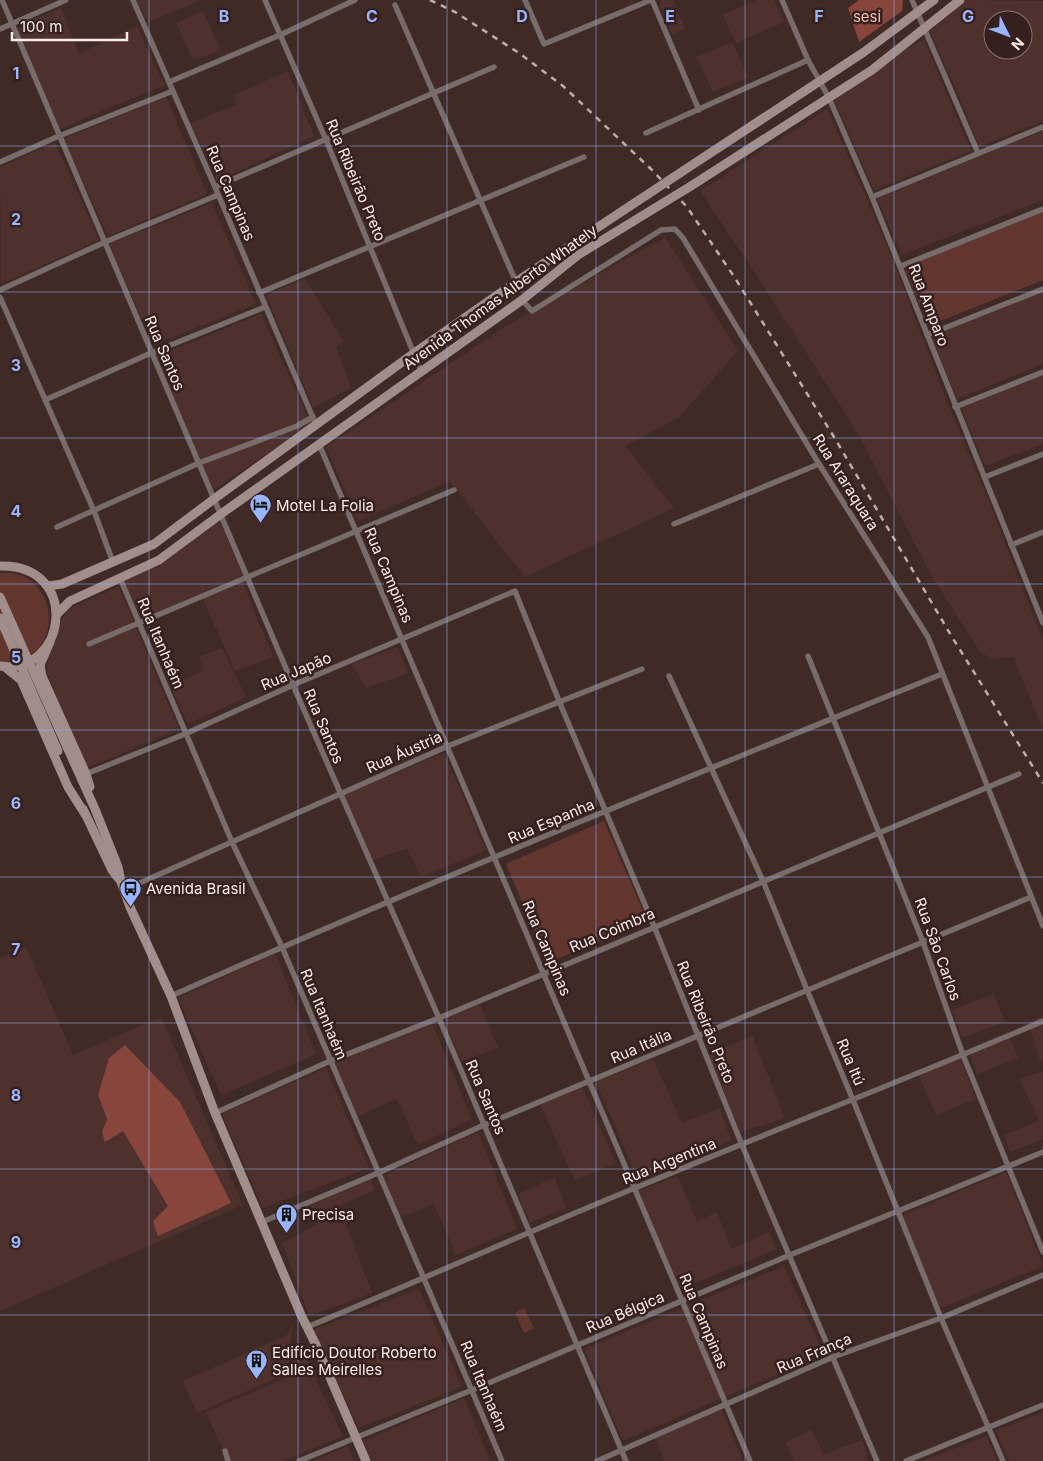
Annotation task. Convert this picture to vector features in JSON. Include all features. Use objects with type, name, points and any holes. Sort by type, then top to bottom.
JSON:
[{"type":"main road","name":"Avenida Thomas Alberto Whately","points":[[48,586],[62,584],[154,544],[314,421],[571,245],[820,82],[934,0]]},
{"type":"main road","name":"Avenida Thomas Alberto Whately","points":[[57,614],[70,601],[159,560],[522,300],[578,255],[691,186],[872,70],[960,0]]},
{"type":"main road","points":[[0,566],[13,565],[26,569],[38,576],[48,586],[54,600],[57,614],[56,628],[40,665],[42,676],[86,774],[95,809]]},
{"type":"main road","points":[[0,597],[62,749],[85,814],[112,870],[122,886]]},
{"type":"main road","points":[[0,618],[62,749],[95,809],[142,936],[171,996],[216,1113],[366,1461]]},
{"type":"main road","points":[[2,667],[18,666],[30,661],[41,653],[50,642]]},
{"type":"main road","points":[[2,667],[21,680],[68,787],[85,814]]},
{"type":"street","name":"Rua Santos","points":[[2,0],[293,685],[439,1018],[626,1461]]},
{"type":"street","points":[[0,29],[66,0]]},
{"type":"street","name":"Rua Campinas","points":[[133,0],[314,421]]},
{"type":"street","name":"Rua Ribeirão Preto","points":[[265,0],[371,247],[421,371]]},
{"type":"street","points":[[169,82],[280,35],[355,0]]},
{"type":"street","points":[[525,0],[544,44],[652,0],[699,110]]},
{"type":"street","name":"Rua Amparo","points":[[782,0],[808,60],[829,98],[872,197],[1011,545],[1041,612],[1043,623]]},
{"type":"street","points":[[912,0],[978,154]]},
{"type":"street","points":[[395,5],[516,282]]},
{"type":"street","points":[[646,133],[808,60]]},
{"type":"street","points":[[215,188],[494,67]]},
{"type":"street","points":[[0,162],[59,136],[173,91]]},
{"type":"street","points":[[872,197],[1043,127]]},
{"type":"street","points":[[260,293],[584,157]]},
{"type":"street","points":[[0,290],[105,242],[218,195]]},
{"type":"street","points":[[900,266],[1043,209]]},
{"type":"street","name":"Rua Araraquara","points":[[522,300],[532,311],[661,230],[675,229],[683,238],[819,464],[928,637],[1043,926]]},
{"type":"street","points":[[927,335],[1043,289]]},
{"type":"street","points":[[0,297],[94,511],[113,562]]},
{"type":"street","points":[[45,400],[151,353],[265,307]]},
{"type":"street","points":[[955,407],[1043,372]]},
{"type":"street","points":[[57,527],[199,463],[314,421]]},
{"type":"street","name":"Rua Campinas","points":[[319,444],[750,1461]]},
{"type":"street","points":[[984,477],[1043,454]]},
{"type":"street","points":[[674,524],[819,464]]},
{"type":"street","points":[[89,644],[454,490]]},
{"type":"street","points":[[1011,545],[1043,532]]},
{"type":"street","name":"Rua Itanhaém","points":[[120,578],[232,842],[282,946],[502,1461]]},
{"type":"street","name":"Rua Ribeirão Preto","points":[[515,590],[559,701],[699,1035],[742,1145],[877,1461]]},
{"type":"street","name":"Rua Japão","points":[[86,774],[186,734],[293,685],[515,590]]},
{"type":"street","name":"Rua São Carlos","points":[[808,656],[923,942],[963,1055],[1043,1252]]},
{"type":"street","name":"Rua Áustria","points":[[122,886],[232,842],[448,746],[642,668]]},
{"type":"street","name":"Rua Espanha","points":[[171,996],[282,946],[942,674]]},
{"type":"street","name":"Rua Itú","points":[[669,676],[764,881],[941,1318],[1003,1461]]},
{"type":"street","name":"Rua Coimbra","points":[[216,1113],[330,1061],[439,1018],[1019,774]]},
{"type":"street","name":"Rua Itália","points":[[262,1222],[378,1173],[484,1125],[1031,897]]},
{"type":"street","name":"Rua Argentina","points":[[307,1327],[635,1188],[1043,1021]]},
{"type":"street","name":"Rua Bélgica","points":[[299,1461],[682,1302],[790,1255],[1043,1152]]},
{"type":"street","name":"Rua França","points":[[597,1461],[833,1357],[941,1318],[1043,1275]]},
{"type":"street","points":[[906,1461],[1043,1406]]},
{"type":"street","points":[[224,1451],[228,1461]]},
{"type":"shaded area","points":[[137,0],[198,0],[199,1],[148,22]]},
{"type":"shaded area","points":[[661,0],[673,0],[685,29],[672,35],[660,6]]},
{"type":"shaded area","points":[[756,0],[774,0],[784,22],[736,43],[723,15]]},
{"type":"shaded area","points":[[967,0],[1043,1],[1043,121],[979,147],[965,110],[930,31]]},
{"type":"shaded area","points":[[61,8],[79,54],[137,26],[164,85],[60,129],[17,27]]},
{"type":"shaded area","points":[[203,11],[220,50],[198,59],[193,59],[176,23]]},
{"type":"shaded area","points":[[924,40],[971,151],[874,190],[834,100],[902,51]]},
{"type":"shaded area","points":[[732,42],[748,77],[713,92],[697,57]]},
{"type":"shaded area","points":[[288,71],[314,136],[217,181],[191,123],[236,105],[234,95]]},
{"type":"shaded area","points":[[166,97],[207,194],[108,236],[63,139]]},
{"type":"shaded area","points":[[827,109],[889,250],[945,397],[991,507],[1043,641],[1043,729],[1013,657],[994,659],[981,653],[931,575],[858,433],[700,191]]},
{"type":"shaded area","points":[[1043,131],[1043,200],[902,255],[877,198]]},
{"type":"shaded area","points":[[55,143],[99,240],[1,284],[0,167]]},
{"type":"shaded area","points":[[212,203],[256,304],[153,345],[109,244]]},
{"type":"shaded area","points":[[1043,212],[1043,280],[928,326],[905,267]]},
{"type":"shaded area","points":[[665,237],[738,351],[678,418],[625,446],[674,508],[525,577],[450,481],[358,521],[326,447],[508,325]]},
{"type":"shaded area","points":[[305,279],[344,342],[336,346],[351,388],[313,407],[266,295]]},
{"type":"shaded area","points":[[1043,292],[1043,364],[957,399],[931,336]]},
{"type":"shaded area","points":[[261,314],[311,425],[213,490],[157,356]]},
{"type":"shaded area","points":[[1043,375],[1043,444],[985,466],[961,408]]},
{"type":"shaded area","points":[[219,520],[243,575],[141,619],[124,580],[165,561]]},
{"type":"shaded area","points":[[0,573],[19,575],[33,583],[43,596],[48,611],[48,627],[43,642],[32,654],[12,662],[0,662]]},
{"type":"shaded area","points":[[243,583],[273,657],[235,671],[203,599]]},
{"type":"shaded area","points":[[119,587],[179,729],[87,768],[47,673],[48,655],[66,610]]},
{"type":"shaded area","points":[[397,647],[409,673],[366,688],[352,664]]},
{"type":"shaded area","points":[[222,648],[246,697],[188,724],[170,686],[204,671],[199,657]]},
{"type":"shaded area","points":[[444,753],[486,850],[421,877],[407,848],[373,860],[344,795]]},
{"type":"shaded area","points":[[604,821],[647,920],[548,963],[506,864]]},
{"type":"shaded area","points":[[26,947],[73,1055],[161,1017],[243,1205],[0,1311],[0,958]]},
{"type":"shaded area","points":[[275,954],[316,1054],[221,1095],[178,998]]},
{"type":"shaded area","points":[[994,994],[1005,1022],[962,1038],[952,1010]]},
{"type":"shaded area","points":[[480,1004],[498,1048],[462,1061],[443,1020]]},
{"type":"shaded area","points":[[1043,1016],[1043,1060],[1040,1061],[1028,1022]]},
{"type":"shaded area","points":[[432,1023],[472,1119],[418,1145],[397,1099],[358,1116],[334,1063]]},
{"type":"shaded area","points":[[1008,1032],[1018,1058],[977,1074],[968,1049]]},
{"type":"shaded area","points":[[752,1035],[785,1118],[741,1132],[709,1055]]},
{"type":"shaded area","points":[[958,1053],[976,1099],[936,1115],[917,1071]]},
{"type":"shaded area","points":[[653,1059],[682,1123],[720,1108],[731,1141],[637,1178],[596,1082]]},
{"type":"shaded area","points":[[326,1068],[369,1168],[263,1208],[222,1114]]},
{"type":"shaded area","points":[[1043,1071],[1043,1139],[1010,1152],[1004,1135],[1039,1121],[1020,1079]]},
{"type":"shaded area","points":[[582,1087],[616,1163],[575,1180],[540,1105]]},
{"type":"shaded area","points":[[478,1132],[517,1229],[456,1255],[434,1204],[401,1217],[383,1176]]},
{"type":"shaded area","points":[[1006,1172],[1043,1266],[941,1308],[900,1216]]},
{"type":"shaded area","points":[[370,1176],[375,1190],[339,1206],[372,1293],[309,1316],[282,1243],[316,1225],[311,1206]]},
{"type":"shaded area","points":[[677,1176],[697,1221],[717,1212],[731,1249],[769,1232],[777,1249],[681,1289],[638,1191]]},
{"type":"shaded area","points":[[555,1177],[566,1208],[530,1223],[518,1194]]},
{"type":"shaded area","points":[[784,1266],[824,1354],[623,1441],[584,1349]]},
{"type":"shaded area","points":[[419,1289],[462,1387],[359,1428],[313,1330]]},
{"type":"shaded area","points":[[524,1308],[534,1328],[524,1333],[515,1313]]},
{"type":"shaded area","points":[[293,1323],[290,1343],[295,1350],[305,1351],[310,1363],[197,1413],[183,1381],[287,1335]]},
{"type":"shaded area","points":[[310,1368],[343,1436],[283,1461],[228,1461],[206,1412]]},
{"type":"shaded area","points":[[464,1398],[490,1461],[372,1461],[363,1441]]},
{"type":"shaded area","points":[[721,1407],[743,1461],[664,1461],[654,1436]]},
{"type":"shaded area","points":[[1043,1412],[1043,1461],[1009,1461],[996,1431]]},
{"type":"shaded area","points":[[811,1430],[824,1454],[862,1440],[868,1461],[794,1461],[786,1442]]},
{"type":"shaded area","points":[[987,1436],[997,1461],[922,1461]]},
{"type":"shaded area","points":[[348,1446],[354,1461],[313,1461]]},
{"type":"green space","name":"sesi","points":[[859,0],[903,0],[902,11],[859,42],[848,8]]},
{"type":"green space","points":[[125,1045],[180,1102],[231,1203],[158,1236],[153,1221],[168,1206],[123,1131],[105,1142],[102,1132],[107,1119],[98,1095],[109,1058]]},
{"type":"railway","points":[[430,0],[455,12],[519,53],[563,86],[652,170],[687,207],[735,278],[834,437],[952,637],[1043,783]]},
{"type":"place","name":"Motel La Folia","points":[[260,524]]},
{"type":"place","name":"Avenida Brasil","points":[[130,907]]},
{"type":"place","name":"Precisa","points":[[286,1233]]},
{"type":"place","name":"Edifício Doutor Roberto Salles Meirelles","points":[[256,1380]]}]
